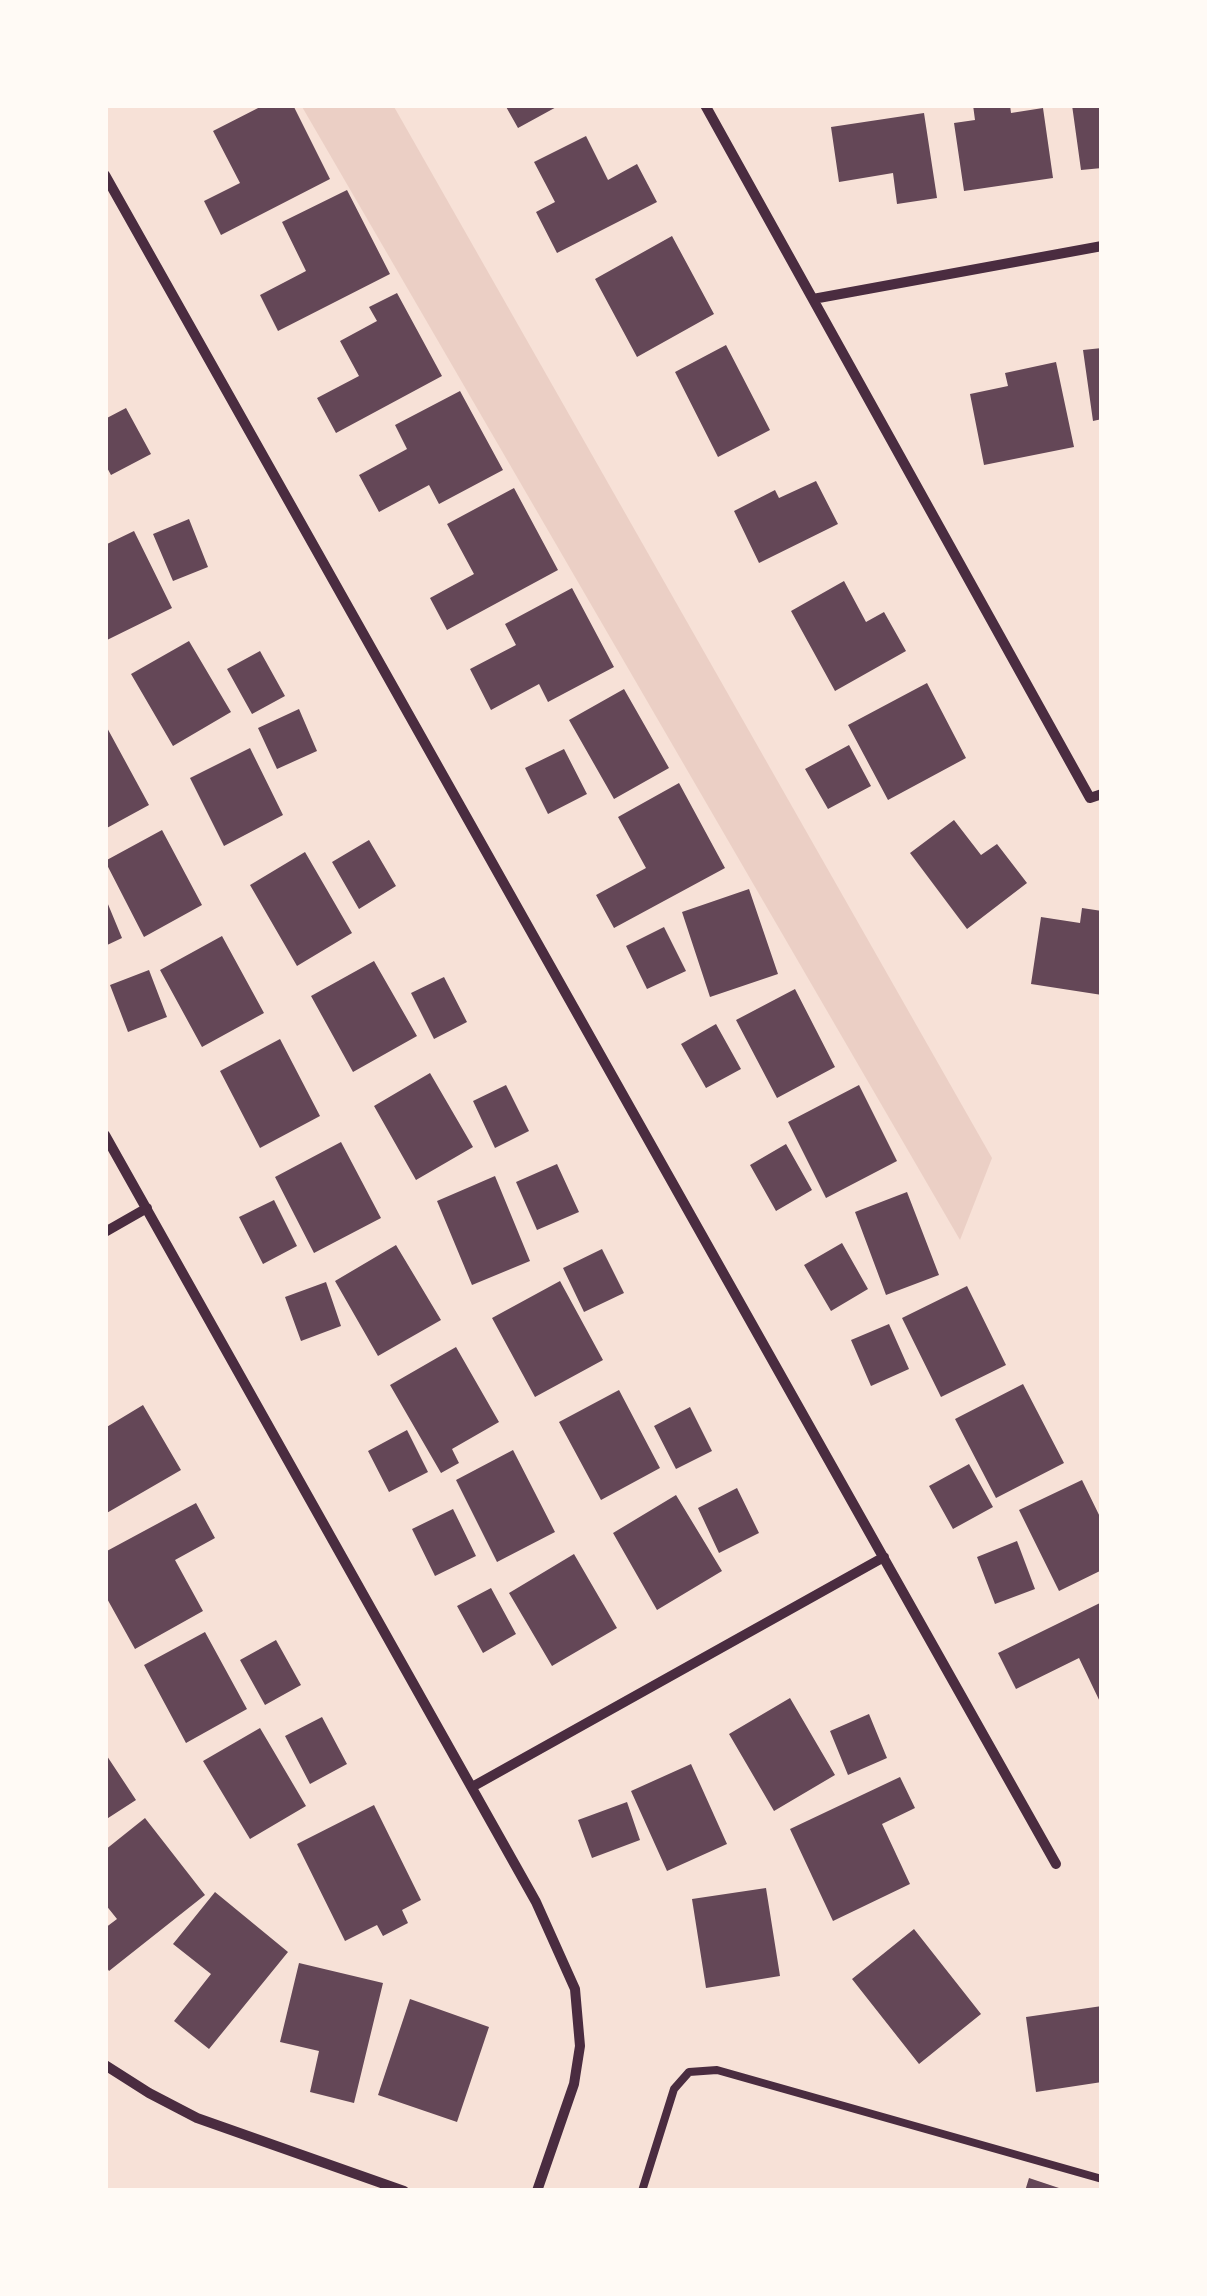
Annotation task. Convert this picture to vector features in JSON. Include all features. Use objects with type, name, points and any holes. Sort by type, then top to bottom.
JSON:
[{"type":"street","points":[[705,105],[1090,798],[1102,794]]},
{"type":"street","points":[[105,175],[1056,1864]]},
{"type":"street","points":[[813,299],[1102,246]]},
{"type":"street","points":[[105,1135],[536,1902],[575,1988],[580,2046],[574,2084],[537,2191]]},
{"type":"street","points":[[105,1232],[147,1208]]},
{"type":"street","points":[[472,1787],[884,1557]]},
{"type":"street","points":[[105,2065],[197,2118],[404,2191]]},
{"type":"lane","points":[[642,2191],[674,2089],[689,2072],[717,2070],[1102,2179]]},
{"type":"shaded area","points":[[301,105],[393,105],[992,1158],[960,1240]]},
{"type":"building","points":[[264,105],[293,105],[330,179],[221,235],[204,201],[240,183],[213,131]]},
{"type":"building","points":[[505,105],[560,105],[518,128]]},
{"type":"building","points":[[973,105],[1010,105],[1011,113],[1043,108],[1053,178],[964,191],[954,123],[975,120]]},
{"type":"building","points":[[1072,105],[1102,105],[1102,168],[1081,170]]},
{"type":"building","points":[[924,113],[937,198],[897,204],[893,173],[839,182],[831,127]]},
{"type":"building","points":[[586,136],[608,180],[637,164],[657,202],[557,253],[536,212],[555,202],[534,162]]},
{"type":"building","points":[[347,190],[390,274],[278,331],[260,295],[306,271],[282,222]]},
{"type":"building","points":[[672,236],[714,314],[637,357],[595,279]]},
{"type":"building","points":[[397,293],[442,376],[336,433],[317,398],[359,376],[340,341],[377,321],[369,307]]},
{"type":"building","points":[[726,345],[770,430],[718,457],[675,372]]},
{"type":"building","points":[[1102,348],[1102,419],[1093,421],[1083,350]]},
{"type":"building","points":[[1056,362],[1074,447],[984,465],[970,394],[1008,386],[1005,373]]},
{"type":"building","points":[[460,391],[503,470],[439,504],[429,485],[379,512],[359,475],[407,449],[395,425]]},
{"type":"building","points":[[126,408],[151,454],[111,475],[105,464],[105,419]]},
{"type":"building","points":[[816,481],[838,524],[759,563],[734,511],[775,490],[779,498]]},
{"type":"building","points":[[514,488],[558,570],[447,630],[430,598],[474,574],[447,524]]},
{"type":"building","points":[[189,519],[208,567],[173,581],[153,534]]},
{"type":"building","points":[[134,531],[172,608],[105,641],[105,545]]},
{"type":"building","points":[[844,581],[866,622],[884,612],[906,651],[835,691],[791,611]]},
{"type":"building","points":[[572,588],[614,667],[548,702],[539,684],[491,710],[470,669],[516,645],[505,624]]},
{"type":"building","points":[[189,641],[231,712],[173,746],[131,674]]},
{"type":"building","points":[[260,651],[285,696],[252,714],[227,669]]},
{"type":"building","points":[[927,683],[966,758],[888,800],[848,725]]},
{"type":"building","points":[[624,689],[669,768],[614,799],[569,720]]},
{"type":"building","points":[[299,709],[317,751],[277,769],[258,728]]},
{"type":"building","points":[[105,724],[149,805],[105,829]]},
{"type":"building","points":[[849,745],[871,786],[828,809],[805,769]]},
{"type":"building","points":[[250,748],[283,815],[224,846],[190,778]]},
{"type":"building","points":[[564,749],[587,794],[548,814],[525,768]]},
{"type":"building","points":[[679,783],[725,868],[614,928],[596,895],[646,868],[618,817]]},
{"type":"building","points":[[954,820],[981,855],[997,844],[1027,883],[967,929],[910,853]]},
{"type":"building","points":[[162,830],[202,905],[144,937],[105,861]]},
{"type":"building","points":[[369,840],[396,886],[359,909],[332,862]]},
{"type":"building","points":[[305,852],[352,933],[297,966],[250,885]]},
{"type":"building","points":[[749,889],[778,974],[710,997],[682,912]]},
{"type":"building","points":[[105,897],[122,938],[105,946]]},
{"type":"building","points":[[1082,908],[1102,911],[1102,995],[1031,984],[1041,917],[1080,923]]},
{"type":"building","points":[[664,927],[686,971],[647,989],[626,946]]},
{"type":"building","points":[[222,936],[264,1013],[202,1047],[160,970]]},
{"type":"building","points":[[374,961],[417,1036],[353,1072],[311,996]]},
{"type":"building","points":[[149,970],[167,1017],[128,1032],[110,985]]},
{"type":"building","points":[[444,977],[467,1022],[434,1039],[411,993]]},
{"type":"building","points":[[795,989],[835,1067],[777,1098],[736,1020]]},
{"type":"building","points":[[716,1024],[741,1069],[706,1088],[681,1044]]},
{"type":"building","points":[[280,1039],[320,1116],[260,1148],[220,1071]]},
{"type":"building","points":[[430,1073],[473,1147],[416,1180],[374,1106]]},
{"type":"building","points":[[506,1085],[529,1131],[495,1148],[473,1101]]},
{"type":"building","points":[[859,1085],[897,1161],[826,1198],[788,1122]]},
{"type":"building","points":[[341,1142],[381,1218],[314,1253],[275,1177]]},
{"type":"building","points":[[786,1144],[812,1190],[776,1211],[750,1165]]},
{"type":"building","points":[[557,1164],[579,1212],[537,1230],[516,1182]]},
{"type":"building","points":[[495,1176],[530,1261],[472,1285],[437,1201]]},
{"type":"building","points":[[907,1192],[939,1275],[886,1295],[855,1212]]},
{"type":"building","points":[[274,1200],[297,1246],[263,1264],[239,1217]]},
{"type":"building","points":[[842,1243],[868,1289],[831,1311],[804,1265]]},
{"type":"building","points":[[396,1245],[441,1320],[378,1356],[335,1281]]},
{"type":"building","points":[[602,1249],[624,1293],[584,1312],[563,1268]]},
{"type":"building","points":[[560,1281],[603,1360],[535,1397],[492,1318]]},
{"type":"building","points":[[326,1282],[341,1326],[301,1341],[285,1297]]},
{"type":"building","points":[[967,1286],[1006,1365],[941,1397],[902,1318]]},
{"type":"building","points":[[889,1324],[909,1369],[871,1386],[851,1340]]},
{"type":"building","points":[[456,1347],[499,1422],[452,1449],[459,1463],[441,1473],[390,1385]]},
{"type":"building","points":[[1023,1384],[1064,1463],[996,1498],[955,1419]]},
{"type":"building","points":[[619,1390],[660,1468],[601,1500],[559,1422]]},
{"type":"building","points":[[143,1405],[181,1470],[105,1514],[105,1428]]},
{"type":"building","points":[[690,1407],[712,1451],[676,1469],[654,1426]]},
{"type":"building","points":[[407,1430],[428,1472],[389,1492],[368,1451]]},
{"type":"building","points":[[513,1450],[555,1532],[497,1562],[456,1480]]},
{"type":"building","points":[[969,1464],[993,1507],[953,1529],[929,1486]]},
{"type":"building","points":[[1082,1480],[1102,1521],[1102,1570],[1059,1591],[1019,1510]]},
{"type":"building","points":[[737,1488],[759,1533],[719,1553],[698,1508]]},
{"type":"building","points":[[676,1495],[722,1571],[657,1610],[613,1533]]},
{"type":"building","points":[[196,1503],[215,1538],[175,1560],[203,1611],[135,1649],[105,1595],[105,1552]]},
{"type":"building","points":[[453,1509],[476,1556],[435,1576],[412,1529]]},
{"type":"building","points":[[1017,1541],[1035,1589],[995,1604],[977,1557]]},
{"type":"building","points":[[574,1554],[617,1628],[552,1666],[509,1593]]},
{"type":"building","points":[[491,1588],[516,1634],[483,1653],[457,1606]]},
{"type":"building","points":[[1102,1602],[1102,1706],[1079,1658],[1016,1689],[998,1653]]},
{"type":"building","points":[[205,1632],[247,1709],[186,1743],[144,1665]]},
{"type":"building","points":[[276,1640],[301,1685],[265,1705],[240,1660]]},
{"type":"building","points":[[790,1698],[835,1775],[774,1811],[729,1734]]},
{"type":"building","points":[[869,1714],[887,1758],[848,1775],[830,1731]]},
{"type":"building","points":[[322,1717],[347,1764],[310,1784],[285,1736]]},
{"type":"building","points":[[260,1728],[306,1806],[250,1839],[203,1761]]},
{"type":"building","points":[[105,1753],[136,1800],[105,1820]]},
{"type":"building","points":[[691,1764],[727,1844],[667,1871],[631,1791]]},
{"type":"building","points":[[900,1777],[915,1808],[882,1824],[910,1884],[833,1921],[790,1829]]},
{"type":"building","points":[[627,1802],[640,1840],[592,1858],[578,1820]]},
{"type":"building","points":[[374,1805],[421,1900],[402,1910],[408,1923],[383,1936],[377,1925],[345,1941],[297,1844]]},
{"type":"building","points":[[145,1818],[205,1895],[109,1971],[105,1965],[105,1928],[117,1919],[105,1904],[105,1850]]},
{"type":"building","points":[[766,1888],[780,1976],[706,1988],[692,1899]]},
{"type":"building","points":[[215,1892],[288,1952],[209,2049],[174,2021],[211,1974],[173,1944]]},
{"type":"building","points":[[914,1929],[981,2014],[919,2064],[852,1979]]},
{"type":"building","points":[[299,1963],[383,1983],[354,2103],[310,2092],[319,2051],[280,2042]]},
{"type":"building","points":[[410,1999],[489,2027],[457,2122],[378,2095]]},
{"type":"building","points":[[1102,2006],[1102,2082],[1036,2092],[1026,2017]]},
{"type":"building","points":[[1029,2178],[1065,2190],[1065,2191],[1025,2191]]}]
